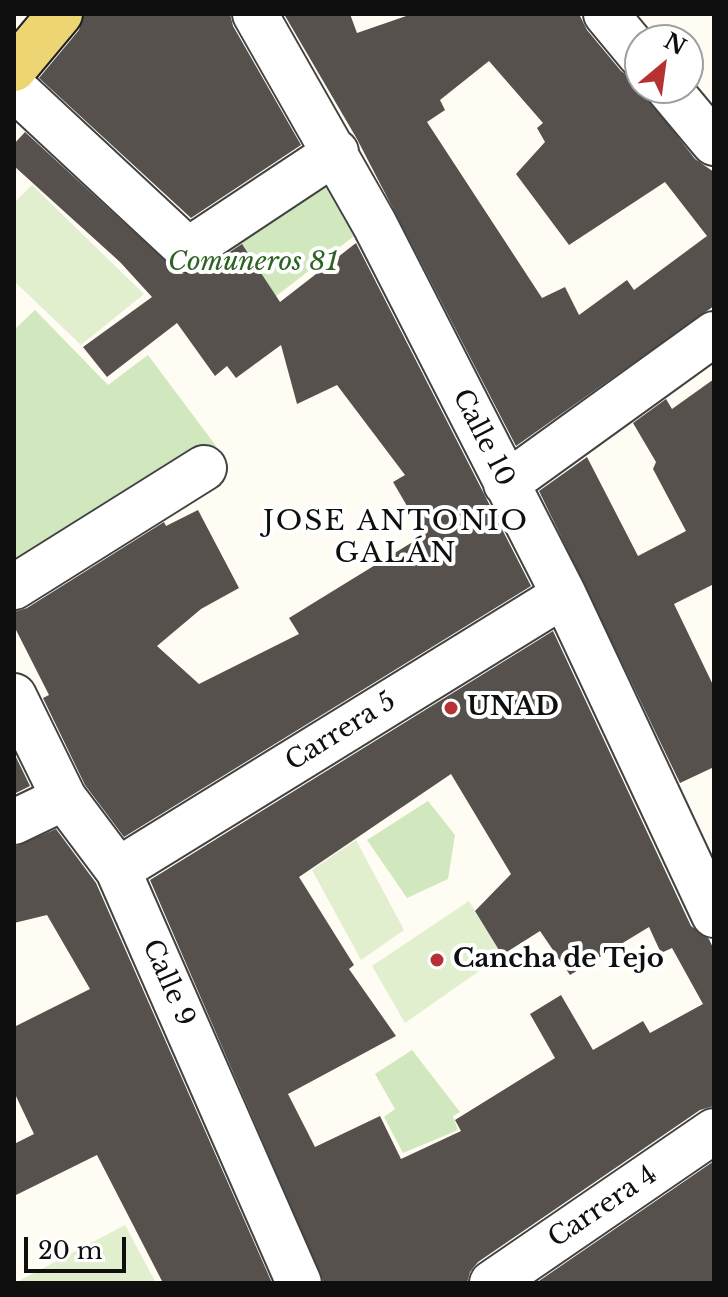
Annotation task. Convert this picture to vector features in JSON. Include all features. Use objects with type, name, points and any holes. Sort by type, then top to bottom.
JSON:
[{"type":"main road","points":[[14,69],[60,14]]},
{"type":"street","name":"Calle 10","points":[[255,14],[336,152],[564,595],[714,915]]},
{"type":"street","points":[[606,14],[624,36]]},
{"type":"street","points":[[14,88],[188,250],[336,152]]},
{"type":"street","points":[[681,104],[714,143]]},
{"type":"street","points":[[506,484],[714,334]]},
{"type":"street","points":[[14,587],[204,468]]},
{"type":"street","name":"Carrera 5","points":[[118,870],[564,595]]},
{"type":"street","name":"Calle 9","points":[[14,696],[64,798],[118,870],[299,1283]]},
{"type":"street","points":[[14,822],[64,798]]},
{"type":"street","name":"Carrera 4","points":[[492,1283],[714,1131]]},
{"type":"green space","name":"Comuneros 81","points":[[325,164],[362,230],[241,323],[194,255]]},
{"type":"green space","points":[[32,185],[144,294],[81,345],[14,281],[14,203]]},
{"type":"green space","points":[[35,310],[108,385],[148,355],[216,446],[14,569],[14,330]]},
{"type":"green space","points":[[428,801],[455,835],[448,879],[407,898],[367,840]]},
{"type":"green space","points":[[356,840],[404,930],[361,960],[312,870]]},
{"type":"green space","name":"Cancha de Tejo","points":[[469,901],[502,955],[405,1023],[372,966]]},
{"type":"green space","points":[[412,1050],[460,1112],[453,1116],[458,1130],[403,1153],[384,1117],[395,1109],[375,1074]]},
{"type":"green space","points":[[125,1225],[156,1283],[15,1283]]},
{"type":"building","points":[[84,14],[230,14],[233,26],[301,145],[191,218],[39,78],[79,30]]},
{"type":"building","points":[[284,14],[350,14],[357,33],[412,14],[579,14],[587,30],[624,73],[624,104],[652,104],[695,159],[714,172],[714,306],[516,446],[357,139]],"holes":[[[489,61],[543,123],[537,128],[545,142],[516,174],[569,245],[665,182],[707,236],[634,290],[627,280],[579,315],[565,287],[542,298],[427,122],[445,110],[440,100]]]},
{"type":"building","points":[[25,132],[180,274],[201,271],[242,244],[280,302],[356,243],[531,586],[124,837],[85,785],[43,698],[49,695],[14,626],[14,612],[27,608],[164,522],[166,526],[198,510],[239,588],[201,609],[157,646],[199,684],[299,634],[289,618],[424,535],[393,482],[405,475],[337,385],[297,404],[281,345],[236,378],[227,366],[215,376],[177,323],[107,377],[83,347],[152,297],[120,262],[14,166],[14,144]]},
{"type":"building","points":[[714,379],[714,584],[674,604],[714,687],[714,767],[680,783],[539,491],[587,457],[638,556],[686,531],[653,469],[656,462],[633,423],[666,399],[672,409]]},
{"type":"building","points":[[553,631],[691,926],[709,939],[714,950],[714,1106],[700,1110],[478,1262],[470,1272],[467,1283],[324,1283],[150,880]],"holes":[[[451,774],[511,874],[475,911],[502,955],[540,931],[570,975],[649,927],[661,953],[672,948],[703,1004],[650,1033],[643,1021],[593,1050],[561,995],[530,1014],[555,1058],[455,1120],[461,1131],[401,1159],[380,1116],[315,1147],[288,1094],[396,1036],[349,969],[354,965],[299,877]]]},
{"type":"building","points":[[14,753],[30,786],[14,794]]},
{"type":"building","points":[[56,829],[96,883],[272,1283],[163,1283],[97,1155],[14,1196],[14,1144],[34,1134],[14,1092],[14,1027],[90,989],[47,915],[14,923],[14,847]]},
{"type":"building","points":[[714,1161],[714,1283],[536,1283]]},
{"type":"place","name":"UNAD","points":[[451,708]]},
{"type":"place","name":"Cancha de Tejo","points":[[437,960]]},
{"type":"district","name":"JOSE ANTONIO GALÁN","points":[[396,538]]}]
